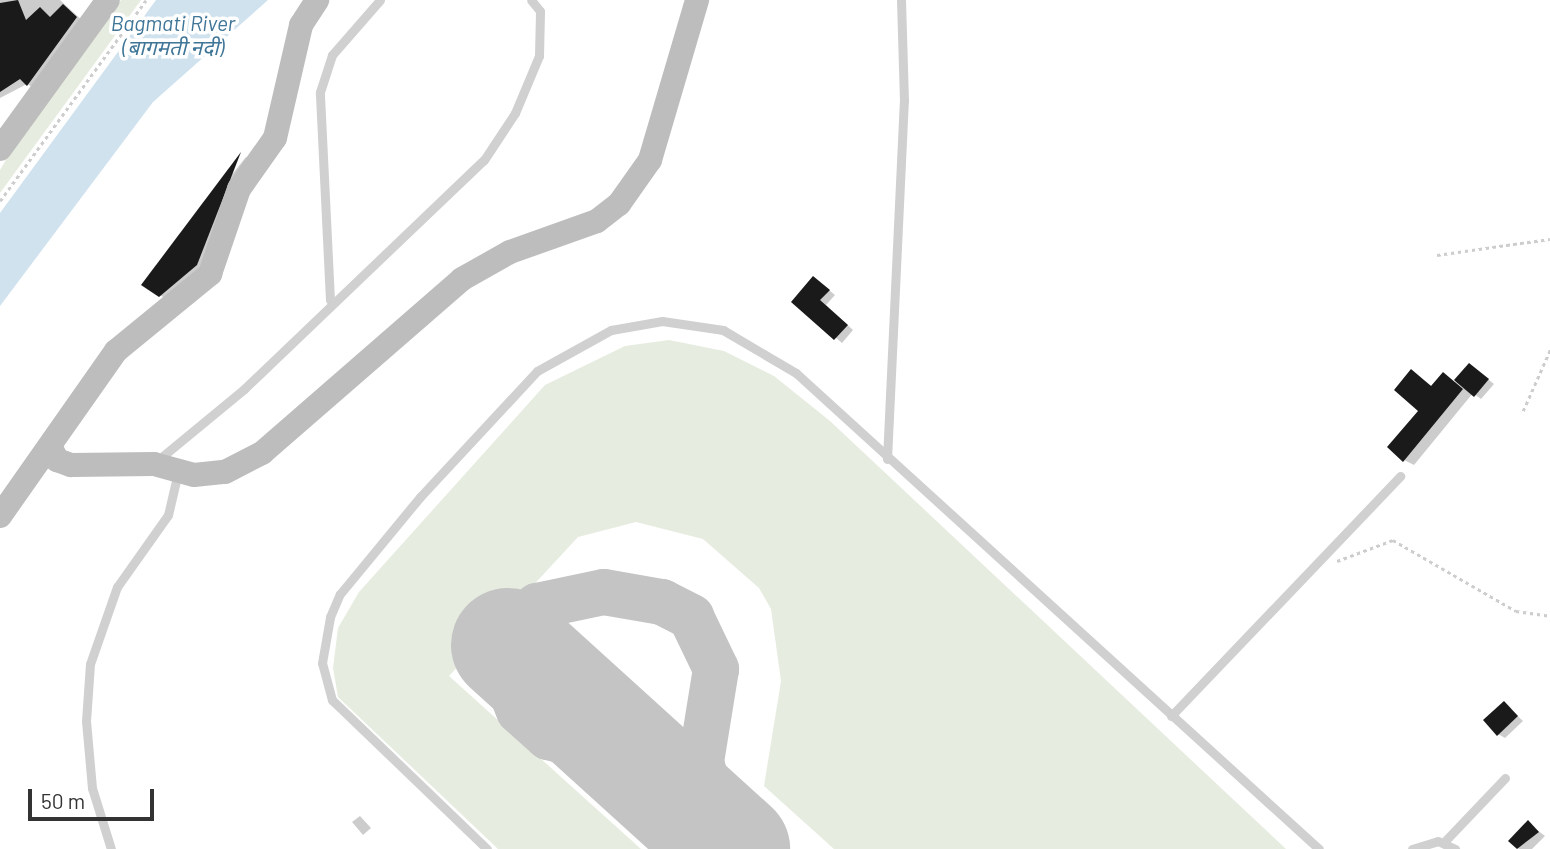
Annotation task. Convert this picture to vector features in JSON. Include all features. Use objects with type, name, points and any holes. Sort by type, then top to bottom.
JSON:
[{"type":"main road","points":[[0,149],[108,0]]},
{"type":"main road","points":[[0,516],[129,337],[196,292],[210,275],[239,189],[275,138],[301,24],[317,0]]},
{"type":"main road","points":[[50,446],[57,460],[71,465],[154,464],[178,470],[225,472],[262,453],[462,279],[510,252],[597,221],[619,204],[650,160],[697,0]]},
{"type":"lane","points":[[330,300],[320,92],[332,55],[380,0]]},
{"type":"lane","points":[[154,464],[244,389],[330,300],[484,160],[515,113],[538,56],[540,11],[531,0]]},
{"type":"lane","points":[[887,459],[904,101],[901,0]]},
{"type":"lane","points":[[487,849],[332,700],[323,642],[340,594],[537,370],[611,330],[662,321],[704,326],[749,342],[796,373],[887,459],[1319,849]]},
{"type":"lane","points":[[111,849],[92,788],[86,721],[90,664],[117,587],[168,515],[178,470]]},
{"type":"lane","points":[[1171,716],[1318,568],[1400,477]]},
{"type":"lane","points":[[1412,849],[1445,841],[1505,778]]},
{"type":"lane","points":[[1445,841],[1455,849]]},
{"type":"path","points":[[0,201],[146,0]]},
{"type":"path","points":[[1437,255],[1550,239]]},
{"type":"path","points":[[1523,411],[1550,350]]},
{"type":"path","points":[[1318,568],[1393,540],[1516,611],[1550,616]]},
{"type":"shaded area","points":[[121,0],[141,0],[0,193],[0,170],[11,151]]},
{"type":"shaded area","points":[[669,340],[724,351],[774,376],[830,421],[1286,849],[834,849],[764,786],[781,681],[771,609],[759,588],[703,539],[636,522],[578,537],[449,676],[641,849],[498,849],[338,697],[333,668],[338,628],[359,592],[545,385],[625,346]]},
{"type":"water","name":"Bagmati River (बागमती नदी)","points":[[156,0],[268,0],[153,102],[0,306],[0,213]]},
{"type":"building","points":[[18,0],[26,20],[40,7],[50,17],[63,4],[77,17],[27,86],[20,79],[0,92],[0,3]]},
{"type":"building","points":[[241,152],[197,265],[159,297],[141,285]]},
{"type":"building","points":[[813,276],[830,290],[820,300],[848,325],[834,340],[791,302]]},
{"type":"building","points":[[1469,363],[1489,379],[1474,397],[1454,380]]},
{"type":"building","points":[[1411,369],[1431,386],[1443,372],[1463,389],[1403,462],[1387,447],[1418,411],[1394,390]]},
{"type":"building","points":[[1504,701],[1518,716],[1497,736],[1483,720]]},
{"type":"building","points":[[1528,820],[1539,832],[1517,849],[1508,841]]},
{"type":"taxiway","points":[[652,775],[607,752],[548,737],[519,711],[507,682],[508,645],[537,606],[604,592],[662,602],[691,617],[716,669],[701,762],[722,838]]},
{"type":"runway","points":[[508,645],[733,849]]}]
